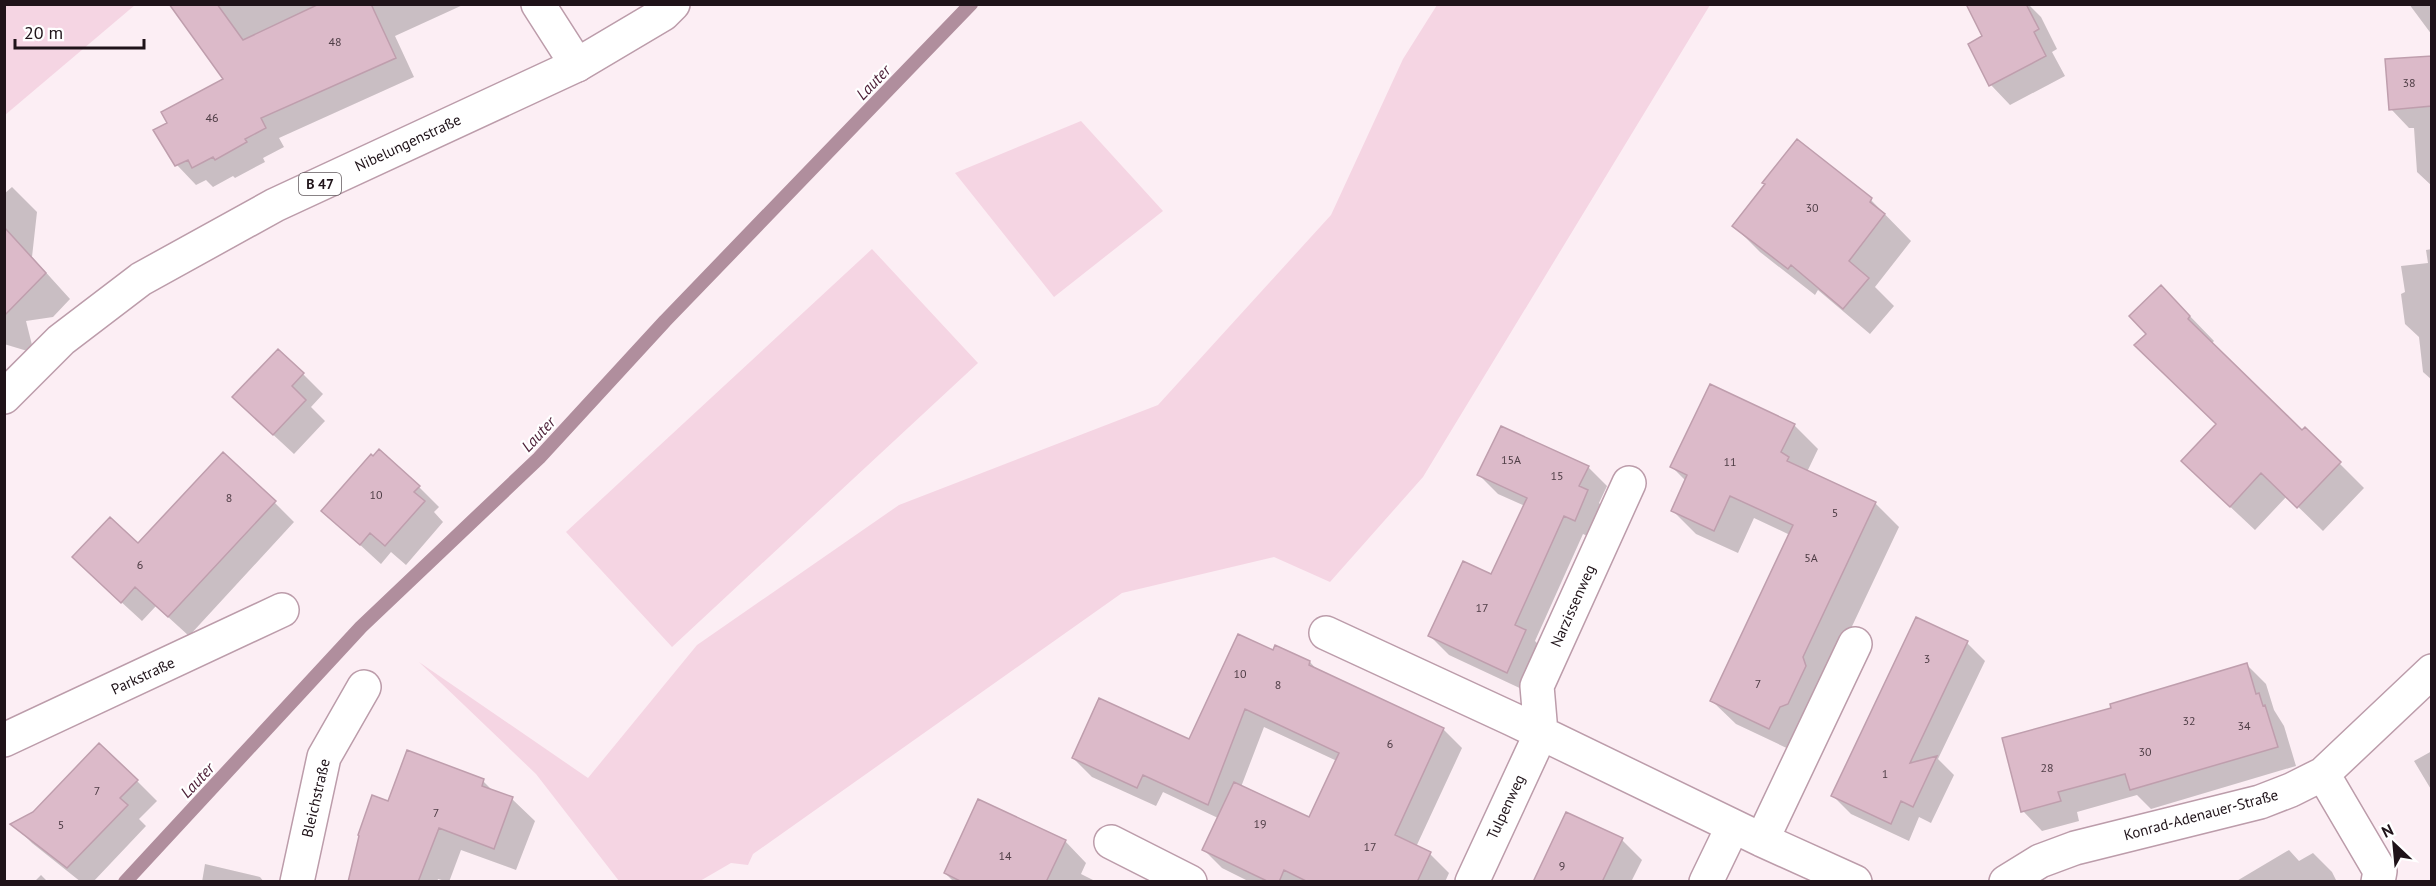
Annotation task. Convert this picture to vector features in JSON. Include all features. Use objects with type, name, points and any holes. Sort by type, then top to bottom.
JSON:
[{"type":"street","points":[[538,4],[577,65]]},
{"type":"street","name":"Nibelungenstraße","points":[[4,397],[61,340],[141,279],[275,205],[577,65],[663,14],[673,4]]},
{"type":"street","name":"Narzissenweg","points":[[1541,733],[1537,686],[1629,483]]},
{"type":"street","name":"Parkstraße","points":[[4,740],[282,610]]},
{"type":"street","points":[[1326,633],[1855,882]]},
{"type":"street","points":[[1762,840],[1855,644]]},
{"type":"street","name":"Konrad-Adenauer-Straße","points":[[2006,882],[2040,861],[2075,848],[2260,802],[2291,790],[2323,774],[2432,670]]},
{"type":"street","name":"Bleichstraße","points":[[297,882],[324,757],[363,687]]},
{"type":"street","name":"Tulpenweg","points":[[1472,882],[1541,733]]},
{"type":"street","points":[[2323,774],[2380,871],[2378,882]]},
{"type":"street","points":[[1706,882],[1733,825]]},
{"type":"street","points":[[1111,842],[1190,882]]},
{"type":"shaded area","points":[[5,4],[135,4],[135,5],[5,115]]},
{"type":"shaded area","points":[[1437,5],[1710,5],[1423,477],[1330,582],[1274,557],[1122,593],[753,854],[748,865],[731,863],[700,881],[619,881],[536,774],[419,662],[588,778],[697,645],[899,505],[1158,405],[1331,215],[1403,59]]},
{"type":"shaded area","points":[[1081,121],[1163,211],[1054,297],[955,173]]},
{"type":"shaded area","points":[[872,249],[978,363],[672,647],[566,532]]},
{"type":"building","points":[[169,4],[217,4],[243,40],[319,4],[371,4],[396,58],[261,118],[266,128],[245,139],[247,142],[215,160],[213,157],[192,168],[188,160],[175,166],[153,130],[167,123],[161,112],[223,79]]},
{"type":"building","points":[[1966,4],[2026,4],[2039,29],[2034,32],[2046,56],[1989,86],[1968,44],[1982,36]]},
{"type":"building","points":[[2432,56],[2432,106],[2389,110],[2385,59]]},
{"type":"building","points":[[1797,139],[1872,198],[1870,202],[1885,214],[1849,261],[1869,278],[1843,309],[1791,265],[1788,269],[1732,226]]},
{"type":"building","points":[[4,227],[46,273],[4,316]]},
{"type":"building","points":[[2161,285],[2190,316],[2188,319],[2302,430],[2305,427],[2341,462],[2297,508],[2261,473],[2230,507],[2181,461],[2216,424],[2134,345],[2146,334],[2129,316]]},
{"type":"building","points":[[278,349],[304,373],[292,386],[306,400],[273,435],[232,397]]},
{"type":"building","points":[[1710,384],[1795,424],[1781,452],[1789,457],[1787,461],[1876,502],[1803,657],[1806,666],[1788,704],[1780,707],[1769,729],[1710,701],[1793,525],[1730,496],[1714,531],[1671,511],[1687,475],[1670,467]]},
{"type":"building","points":[[1501,426],[1589,466],[1579,486],[1588,490],[1575,521],[1564,516],[1515,625],[1526,630],[1507,673],[1428,636],[1463,561],[1491,574],[1527,498],[1477,475]]},
{"type":"building","points":[[379,449],[420,486],[414,492],[425,501],[385,546],[370,533],[360,545],[321,511],[371,454],[373,456]]},
{"type":"building","points":[[223,452],[276,501],[168,617],[135,587],[121,603],[72,557],[110,517],[138,543]]},
{"type":"building","points":[[1916,617],[1968,641],[1910,763],[1937,756],[1913,807],[1901,801],[1891,824],[1831,796]]},
{"type":"building","points":[[1238,634],[1273,650],[1275,645],[1310,661],[1309,665],[1444,728],[1395,835],[1431,852],[1417,882],[1308,882],[1284,870],[1279,882],[1269,882],[1202,850],[1234,782],[1309,817],[1339,753],[1245,709],[1208,805],[1143,775],[1137,788],[1072,758],[1099,698],[1189,739]]},
{"type":"building","points":[[2247,663],[2256,694],[2259,693],[2263,706],[2265,705],[2278,747],[2130,790],[2125,774],[2058,792],[2061,801],[2021,812],[2002,738],[2111,708],[2110,704]]},
{"type":"building","points":[[99,743],[138,780],[120,798],[128,805],[67,868],[10,824],[33,812]]},
{"type":"building","points":[[407,750],[484,779],[482,786],[513,797],[494,849],[439,828],[418,882],[348,882],[358,835],[372,795],[388,801]]},
{"type":"building","points":[[978,799],[1066,840],[1046,882],[962,882],[944,873]]},
{"type":"building","points":[[1566,812],[1623,838],[1602,882],[1533,882]]},
{"type":"waterway","name":"Lauter","points":[[125,882],[361,627],[539,458],[665,321],[971,4]]}]
